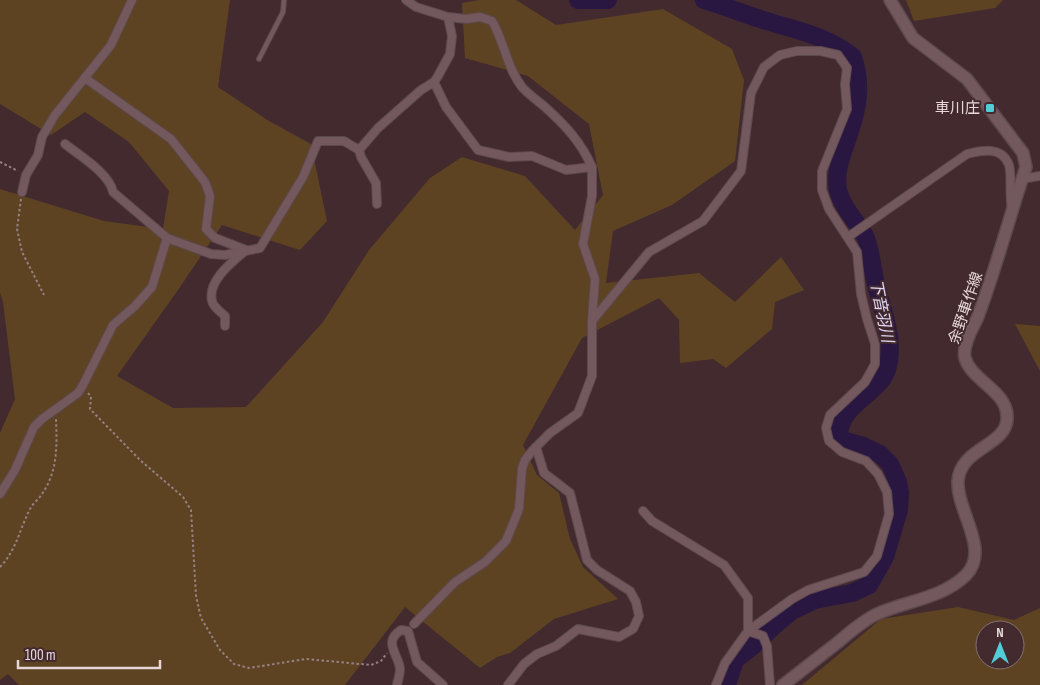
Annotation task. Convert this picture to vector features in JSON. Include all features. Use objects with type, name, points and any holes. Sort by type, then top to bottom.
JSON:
[{"type":"main road","name":"余野車作線","points":[[783,685],[851,631],[876,614],[951,587],[968,574],[974,561],[975,546],[958,495],[958,479],[973,454],[1002,435],[1008,420],[1006,408],[1000,398],[972,370],[965,358],[966,345],[990,284],[1026,167],[1024,153],[966,79],[913,38],[890,0]]},
{"type":"street","points":[[22,192],[26,175],[38,155],[42,137],[55,114],[111,45],[132,0]]},
{"type":"street","points":[[406,0],[416,7],[448,17],[466,19],[480,17],[492,21],[497,29],[507,58],[522,86],[571,132],[586,154],[592,167],[592,196],[583,244],[595,279],[592,321],[592,376],[578,413],[550,433],[525,460],[522,469],[519,510],[506,541],[485,562],[455,582],[414,624]]},
{"type":"street","points":[[359,150],[399,108],[434,82],[450,54],[452,36],[448,17]]},
{"type":"street","points":[[592,321],[649,252],[703,220],[741,171],[751,94],[764,67],[780,55],[798,51],[820,51],[838,55],[847,68],[847,109],[822,171],[822,190],[830,209],[857,252],[861,294],[875,344],[875,364],[865,382],[830,415],[826,428],[829,441],[842,452],[866,461],[878,474],[887,492],[889,514],[877,556],[864,572],[808,590],[748,630],[725,663],[716,685]]},
{"type":"street","points":[[85,78],[171,138],[205,182],[210,196],[206,229],[215,238],[246,250]]},
{"type":"street","points":[[434,82],[446,107],[478,150],[509,157],[532,156],[566,170],[592,167]]},
{"type":"street","points":[[64,144],[90,163],[112,185],[113,192],[168,238],[211,254],[225,255],[260,248],[303,177],[318,141],[344,141],[359,150],[376,183],[377,204]]},
{"type":"street","points":[[848,237],[968,154],[980,150],[993,150],[1001,155],[1009,165],[1012,210]]},
{"type":"street","points":[[1022,179],[1040,176]]},
{"type":"street","points":[[0,494],[15,470],[34,427],[78,392],[113,325],[135,306],[152,287],[168,238]]},
{"type":"street","points":[[225,326],[225,316],[215,307],[212,301],[214,288],[219,275],[246,250]]},
{"type":"street","points":[[508,685],[524,664],[537,654],[556,646],[578,629],[620,637],[632,629],[639,616],[636,602],[630,591],[597,570],[588,560],[570,493],[544,473],[536,447]]},
{"type":"street","points":[[642,511],[652,521],[724,565],[748,598],[748,630]]},
{"type":"street","points":[[397,685],[400,668],[392,651],[392,645],[394,637],[401,630],[408,630],[417,662],[443,685]]},
{"type":"street","points":[[748,630],[763,636],[767,646],[770,685]]},
{"type":"lane","points":[[259,59],[283,12],[284,0]]},
{"type":"path","points":[[0,162],[26,175]]},
{"type":"path","points":[[22,192],[17,229],[22,252],[44,296]]},
{"type":"path","points":[[83,385],[90,397],[90,409],[140,460],[183,497],[191,510],[196,596],[200,618],[220,650],[234,664],[249,668],[306,659],[372,665],[381,661],[392,645]]},
{"type":"path","points":[[0,567],[13,550],[31,507],[42,494],[52,477],[58,451],[56,409]]},
{"type":"shaded area","points":[[0,0],[230,0],[218,87],[269,121],[311,144],[327,221],[300,250],[222,225],[117,376],[173,408],[246,407],[323,322],[369,250],[430,178],[462,157],[525,176],[575,230],[603,195],[589,124],[528,76],[465,58],[462,3],[479,0],[516,0],[556,25],[663,9],[732,49],[744,80],[735,161],[672,205],[613,231],[606,283],[699,273],[735,302],[781,257],[804,290],[775,302],[772,329],[726,368],[713,359],[680,363],[679,320],[659,298],[582,338],[523,445],[537,475],[559,493],[570,539],[583,567],[618,599],[554,619],[510,653],[497,657],[480,668],[405,607],[345,685],[19,685],[8,674],[0,680],[0,433],[15,399],[3,302],[0,293],[0,189],[104,221],[163,229],[169,191],[129,142],[85,112],[51,135],[0,104]]},
{"type":"shaded area","points":[[906,0],[1003,0],[995,8],[914,21]]},
{"type":"shaded area","points":[[1015,324],[1040,326],[1040,371]]},
{"type":"shaded area","points":[[958,607],[1014,620],[1040,608],[1040,685],[802,685],[881,619]]},
{"type":"waterway","name":"下音羽川","points":[[578,0],[608,0]]},
{"type":"waterway","name":"下音羽川","points":[[704,0],[814,35],[834,44],[853,57],[858,80],[857,102],[840,163],[837,184],[840,197],[846,209],[865,236],[869,246],[875,280],[889,334],[890,355],[888,366],[878,385],[845,416],[840,427],[839,439],[863,446],[880,454],[890,464],[898,482],[900,493],[899,510],[885,557],[869,585],[852,593],[815,600],[792,611],[735,660],[727,685]]},
{"type":"place","name":"車川庄","points":[[990,108]]}]
